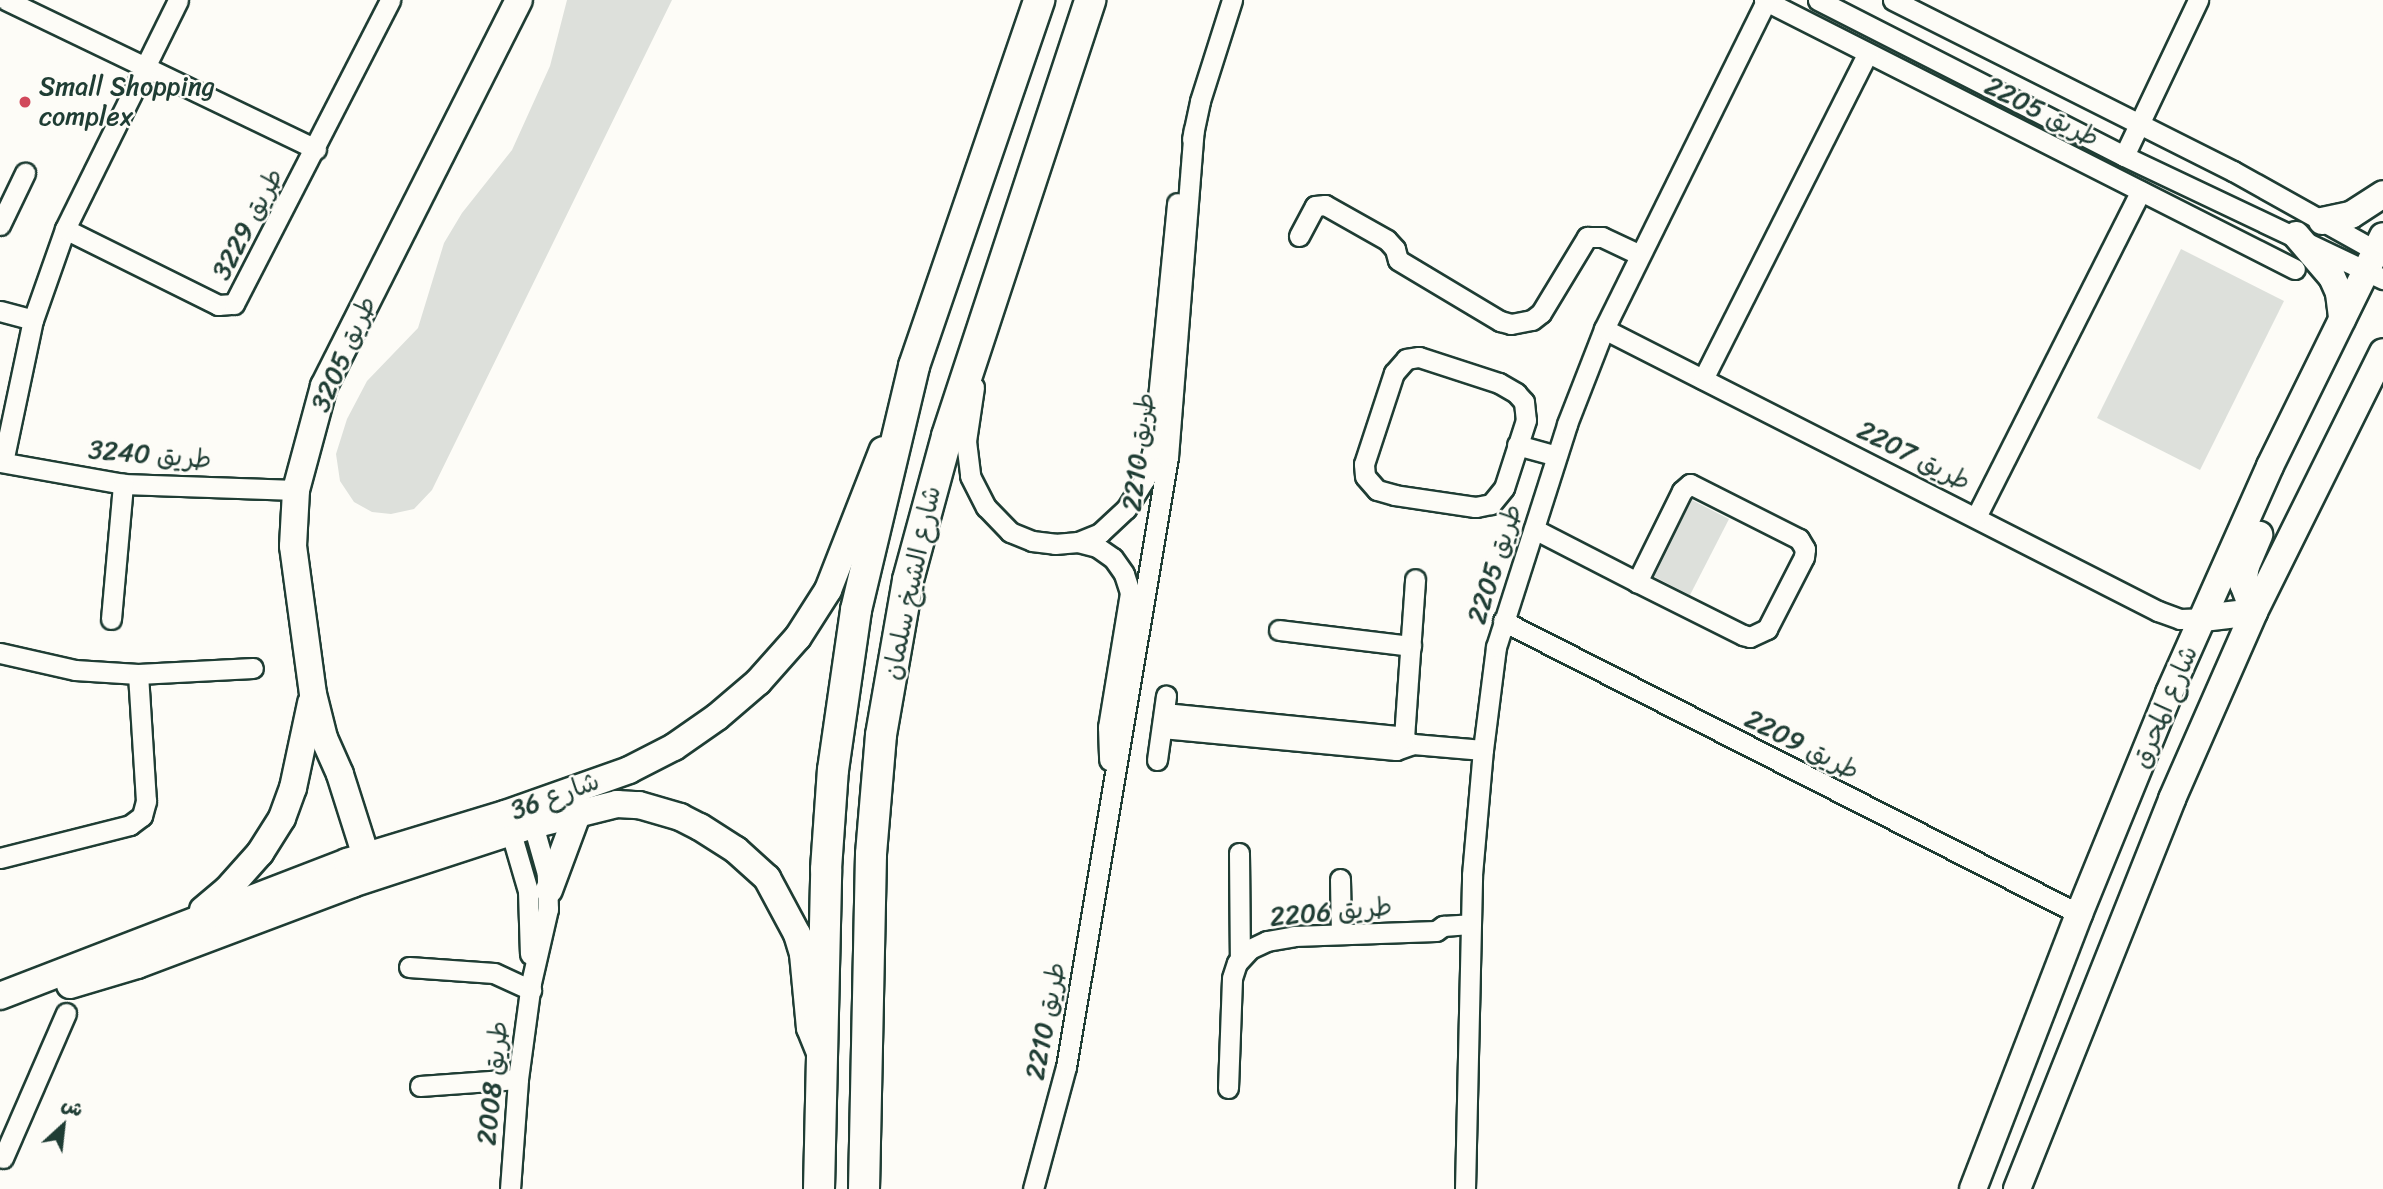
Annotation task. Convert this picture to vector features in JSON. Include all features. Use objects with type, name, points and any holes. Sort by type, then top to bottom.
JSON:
[{"type":"main road","name":"شارع الشيخ سلمان","points":[[819,1189],[820,1051],[833,770],[856,610],[914,366],[1039,0]]},
{"type":"main road","name":"شارع الشيخ سلمان","points":[[864,1189],[870,880],[881,736],[908,580],[947,436],[1090,0]]},
{"type":"street","points":[[1,462],[33,320],[65,229],[178,0]]},
{"type":"street","name":"طريق 3229","points":[[65,229],[218,306],[229,306],[238,300],[390,0]]},
{"type":"street","name":"طريق 3205","points":[[359,870],[340,775],[324,738],[313,694],[293,546],[296,490],[324,386],[519,0]]},
{"type":"street","name":"طريق 2210","points":[[985,316],[966,441],[968,467],[977,492],[997,521],[1010,532],[1032,541],[1055,544],[1078,542],[1100,533],[1126,509],[1145,479],[1153,449],[1172,231],[1194,130],[1232,0]]},
{"type":"street","points":[[1818,0],[2218,202],[2296,235],[2378,258]]},
{"type":"street","points":[[2124,156],[2198,0]]},
{"type":"street","name":"طريق 2205","points":[[1465,1189],[1470,931],[1491,673],[1503,621],[1557,456],[1604,329],[1765,1],[2295,269]]},
{"type":"street","points":[[12,2],[316,149]]},
{"type":"street","points":[[1888,35],[1900,2],[2233,171],[2322,221],[2378,258]]},
{"type":"street","points":[[1703,379],[1868,53]]},
{"type":"street","name":"طريق 2210","points":[[1033,1189],[1066,1067],[1168,457],[1194,130]]},
{"type":"street","points":[[2218,202],[2221,183],[2233,171]]},
{"type":"street","points":[[0,225],[25,173]]},
{"type":"street","points":[[1976,517],[2141,191]]},
{"type":"street","points":[[2322,221],[2351,215],[2383,194]]},
{"type":"street","points":[[1299,236],[1315,206],[1325,205],[1387,240],[1395,249],[1398,260],[1500,321],[1511,324],[1532,320],[1541,313],[1587,237],[1602,237],[1640,255]]},
{"type":"street","points":[[2296,235],[2332,277],[2339,293],[2342,319]]},
{"type":"street","name":"شارع المحرق","points":[[1973,1189],[2079,914],[2203,618],[2270,466],[2342,319],[2378,258]]},
{"type":"street","points":[[0,311],[33,320]]},
{"type":"street","name":"طريق 2207","points":[[1604,329],[2158,611],[2180,618],[2203,618]]},
{"type":"street","name":"شارع المحرق","points":[[2017,1189],[2172,799],[2253,612],[2340,444],[2383,352]]},
{"type":"street","points":[[1406,359],[1432,360],[1499,383],[1516,393],[1527,412],[1517,445],[1504,488],[1491,504],[1482,506],[1385,493],[1371,485],[1365,476],[1364,464],[1394,373],[1406,359]]},
{"type":"street","name":"شارع 36","points":[[0,997],[190,921],[519,819],[674,747],[717,717],[758,682],[798,637],[833,578],[914,366]]},
{"type":"street","points":[[2340,444],[2383,393]]},
{"type":"street","points":[[1517,445],[1557,456]]},
{"type":"street","name":"طريق 3240","points":[[1,462],[123,484],[296,490]]},
{"type":"street","points":[[2203,618],[2253,612],[2243,584],[2246,566],[2273,495],[2270,466]]},
{"type":"street","points":[[111,619],[123,484]]},
{"type":"street","points":[[1534,529],[1637,582],[1744,635],[1757,636],[1767,629],[1804,557],[1805,549],[1799,539],[1690,484],[1682,491],[1637,582]]},
{"type":"street","name":"طريق 2210","points":[[1078,542],[1097,547],[1113,558],[1124,574],[1129,593],[1107,739],[1114,778]]},
{"type":"street","points":[[1408,741],[1415,579]]},
{"type":"street","name":"طريق 2209","points":[[1503,621],[2079,914]]},
{"type":"street","points":[[1279,630],[1411,646]]},
{"type":"street","points":[[0,653],[75,670],[138,674],[253,668]]},
{"type":"street","points":[[0,858],[130,825],[142,816],[146,801],[138,674]]},
{"type":"street","points":[[190,921],[227,890],[260,853],[282,818],[293,788],[313,694]]},
{"type":"street","points":[[1157,760],[1164,712],[1216,726],[1336,737],[1396,750],[1408,741],[1483,750]]},
{"type":"street","name":"شارع 36","points":[[519,819],[617,804],[639,805],[668,813],[718,838],[767,878],[797,934],[803,954],[810,1028],[820,1051]]},
{"type":"street","points":[[549,890],[578,812]]},
{"type":"street","name":"طريق 2008","points":[[510,1189],[518,1079],[531,986],[545,927],[549,890],[544,857],[519,819]]},
{"type":"street","name":"طريق 2008","points":[[519,819],[528,891],[531,986]]},
{"type":"street","points":[[1228,1088],[1232,978],[1240,959],[1239,853]]},
{"type":"street","name":"شارع 36","points":[[0,997],[65,986],[137,965],[359,870]]},
{"type":"street","points":[[1340,880],[1341,934]]},
{"type":"street","name":"طريق 2206","points":[[1240,959],[1258,945],[1280,937],[1436,931],[1448,938],[1470,931]]},
{"type":"street","points":[[409,967],[494,974],[531,986]]},
{"type":"street","points":[[8,1160],[66,1013]]},
{"type":"street","points":[[420,1086],[518,1079]]},
{"type":"shaded area","points":[[567,0],[672,0],[432,490],[414,509],[391,514],[372,512],[354,502],[340,481],[336,454],[347,419],[367,381],[418,328],[444,243],[462,213],[512,150],[550,66]]},
{"type":"shaded area","points":[[2181,249],[2284,301],[2200,470],[2097,418]]},
{"type":"shaded area","points":[[1690,499],[1729,519],[1690,595],[1651,575]]},
{"type":"place","name":"Small Shopping complex","points":[[25,102]]}]
